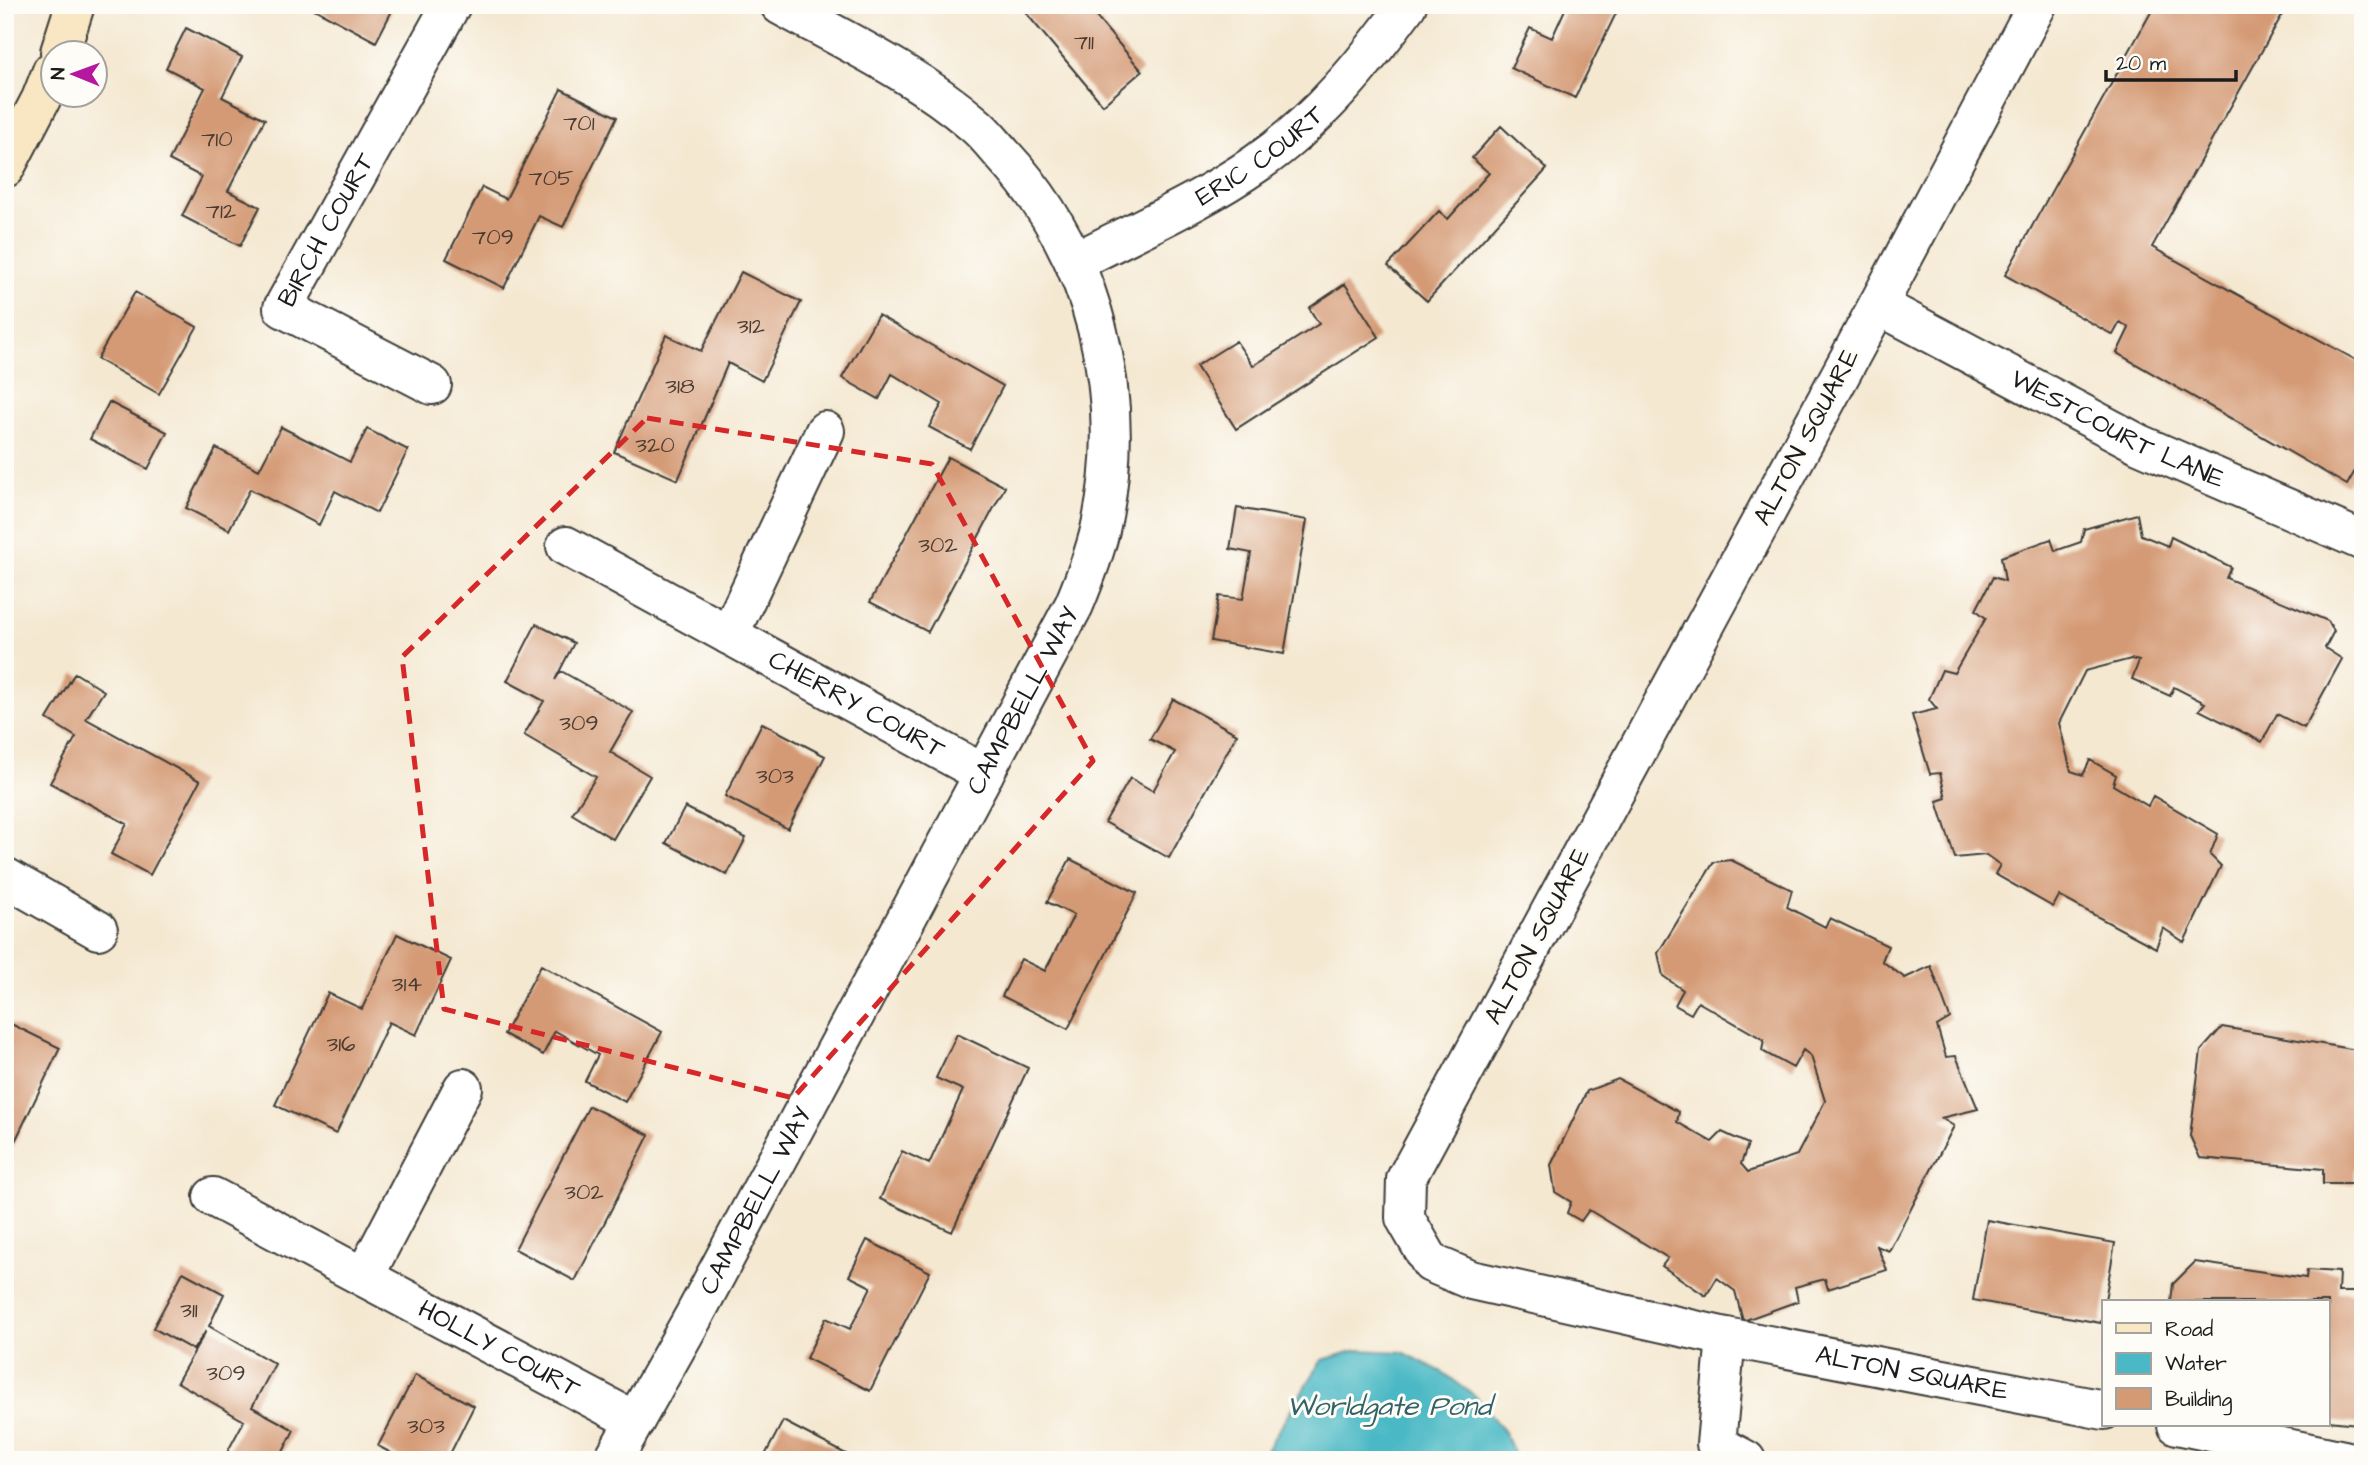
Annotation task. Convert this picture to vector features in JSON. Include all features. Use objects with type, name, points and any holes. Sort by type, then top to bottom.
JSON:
[{"type":"main road","points":[[64,38],[75,5]]},
{"type":"main road","points":[[5,168],[38,105]]},
{"type":"street","name":"BIRCH COURT","points":[[432,385],[283,308],[451,5]]},
{"type":"street","name":"CAMPBELL WAY","points":[[613,1460],[694,1316],[1074,605],[1096,544],[1107,492],[1111,417],[1104,351],[1086,289],[1056,224],[1021,174],[976,125],[917,80],[780,5]]},
{"type":"street","name":"ERIC COURT","points":[[1075,262],[1209,193],[1259,162],[1306,124],[1367,60],[1407,5]]},
{"type":"street","name":"ALTON SQUARE","points":[[2037,5],[1406,1179],[1405,1218],[1431,1264],[1471,1280],[1726,1337],[2102,1410]]},
{"type":"street","name":"WESTCOURT LANE","points":[[1878,305],[2139,444],[2363,541]]},
{"type":"street","points":[[729,635],[825,431]]},
{"type":"street","name":"CHERRY COURT","points":[[566,546],[984,774]]},
{"type":"street","points":[[5,877],[98,930]]},
{"type":"street","points":[[364,1277],[463,1088]]},
{"type":"street","name":"HOLLY COURT","points":[[213,1198],[635,1421]]},
{"type":"street","points":[[1726,1337],[1716,1444],[1746,1460]]},
{"type":"street","points":[[2182,1426],[2344,1460]]},
{"type":"highlighted area","points":[[647,418],[932,464],[1093,761],[793,1098],[444,1009],[402,657]]},
{"type":"water","name":"Worldgate Pond","points":[[1357,1350],[1403,1352],[1444,1373],[1476,1397],[1504,1432],[1516,1460],[1260,1460],[1322,1360]]},
{"type":"building","points":[[307,5],[395,5],[376,42]]},
{"type":"building","points":[[1035,5],[1086,5],[1142,71],[1103,105],[1026,13]]},
{"type":"building","points":[[1567,5],[1620,5],[1575,98],[1511,68],[1530,28],[1552,38]]},
{"type":"building","points":[[2155,5],[2287,6],[2152,247],[2363,364],[2363,457],[2347,485],[2117,353],[2129,328],[2120,322],[2113,335],[2005,275]]},
{"type":"building","points":[[186,28],[242,57],[222,97],[265,119],[228,191],[260,207],[240,246],[182,216],[202,177],[169,160],[205,88],[166,68]]},
{"type":"building","points":[[561,89],[617,117],[563,227],[539,216],[504,288],[446,259],[482,187],[506,199]]},
{"type":"building","points":[[1501,126],[1547,169],[1427,301],[1388,266],[1439,211],[1448,219],[1489,173],[1472,158]]},
{"type":"building","points":[[741,272],[801,302],[762,381],[728,363],[678,480],[614,452],[666,335],[701,351]]},
{"type":"building","points":[[1345,284],[1379,337],[1236,429],[1196,366],[1236,341],[1253,366],[1319,324],[1309,308]]},
{"type":"building","points":[[135,292],[197,327],[159,394],[97,359]]},
{"type":"building","points":[[878,315],[1003,386],[970,449],[929,427],[942,404],[892,374],[879,399],[842,378]]},
{"type":"building","points":[[109,402],[167,432],[148,469],[90,439]]},
{"type":"building","points":[[281,427],[350,462],[367,429],[408,450],[377,513],[335,491],[319,525],[250,489],[229,530],[186,508],[216,448],[259,470]]},
{"type":"building","points":[[948,457],[1005,487],[928,632],[870,602]]},
{"type":"building","points":[[1237,508],[1307,520],[1284,654],[1211,641],[1219,596],[1243,599],[1251,553],[1230,549]]},
{"type":"building","points":[[2137,514],[2141,535],[2168,546],[2171,537],[2231,567],[2226,578],[2328,621],[2334,631],[2325,648],[2342,659],[2304,728],[2277,714],[2262,742],[2199,710],[2205,703],[2174,687],[2170,696],[2132,679],[2139,661],[2131,659],[2085,671],[2059,723],[2071,771],[2083,775],[2090,760],[2116,775],[2113,785],[2148,806],[2153,796],[2218,834],[2210,855],[2221,866],[2184,942],[2163,928],[2156,948],[2059,896],[2053,907],[1995,874],[2000,865],[1986,855],[1955,858],[1937,801],[1946,798],[1940,773],[1930,774],[1912,715],[1937,709],[1929,699],[1942,670],[1954,673],[1986,618],[1976,610],[1993,577],[2005,581],[2001,557],[2051,539],[2055,551],[2081,542],[2084,529]]},
{"type":"building","points":[[536,624],[574,643],[555,680],[561,671],[633,712],[610,752],[650,776],[613,839],[572,814],[596,777],[524,735],[544,701],[507,681]]},
{"type":"building","points":[[75,673],[104,691],[86,719],[200,781],[150,875],[111,854],[127,824],[50,783],[76,737],[47,719]]},
{"type":"building","points":[[1173,699],[1237,734],[1169,858],[1105,822],[1130,778],[1153,791],[1175,752],[1150,739]]},
{"type":"building","points":[[762,723],[825,756],[788,829],[725,796]]},
{"type":"building","points":[[685,807],[746,838],[727,875],[666,843]]},
{"type":"building","points":[[1070,859],[1137,893],[1068,1029],[1002,996],[1021,959],[1045,971],[1074,915],[1047,902]]},
{"type":"building","points":[[1731,860],[1792,890],[1787,907],[1825,927],[1830,918],[1888,946],[1882,961],[1905,978],[1931,966],[1950,1018],[1937,1026],[1946,1057],[1956,1056],[1978,1109],[1941,1118],[1954,1126],[1889,1251],[1877,1246],[1887,1270],[1828,1289],[1825,1279],[1795,1287],[1798,1301],[1743,1321],[1735,1291],[1717,1278],[1706,1296],[1662,1266],[1668,1258],[1589,1210],[1581,1221],[1567,1213],[1571,1202],[1555,1192],[1551,1165],[1587,1091],[1618,1079],[1679,1112],[1677,1122],[1712,1142],[1722,1132],[1748,1144],[1741,1164],[1748,1172],[1797,1155],[1825,1101],[1811,1056],[1803,1050],[1793,1068],[1762,1051],[1764,1040],[1698,1002],[1691,1014],[1675,1005],[1683,990],[1663,976],[1658,953],[1714,862]]},
{"type":"building","points":[[397,934],[451,960],[416,1035],[389,1022],[336,1134],[275,1105],[328,993],[362,1009]]},
{"type":"building","points":[[541,965],[662,1032],[625,1102],[585,1081],[598,1055],[555,1031],[543,1055],[504,1034]]},
{"type":"building","points":[[5,1021],[60,1048],[8,1156],[5,1155]]},
{"type":"building","points":[[2222,1027],[2363,1051],[2363,1168],[2354,1168],[2354,1184],[2323,1184],[2323,1169],[2200,1158],[2190,1136],[2201,1051]]},
{"type":"building","points":[[957,1034],[1028,1068],[952,1232],[880,1199],[902,1151],[929,1164],[963,1090],[936,1078]]},
{"type":"building","points":[[589,1106],[649,1135],[575,1281],[515,1249]]},
{"type":"building","points":[[1987,1220],[2115,1243],[2105,1300],[2102,1300],[2101,1323],[1973,1300]]},
{"type":"building","points":[[867,1240],[930,1272],[870,1391],[806,1358],[826,1318],[850,1329],[871,1287],[849,1276]]},
{"type":"building","points":[[2195,1262],[2306,1278],[2307,1270],[2339,1272],[2338,1292],[2353,1292],[2363,1284],[2363,1411],[2360,1411],[2358,1424],[2330,1421],[2330,1300],[2171,1300],[2173,1284]]},
{"type":"building","points":[[183,1272],[224,1294],[209,1326],[275,1364],[252,1407],[294,1430],[279,1460],[223,1460],[244,1421],[177,1382],[206,1331],[193,1350],[153,1328]]},
{"type":"building","points":[[415,1375],[474,1406],[447,1460],[404,1460],[378,1446]]},
{"type":"building","points":[[783,1421],[846,1454],[843,1460],[763,1459]]}]
